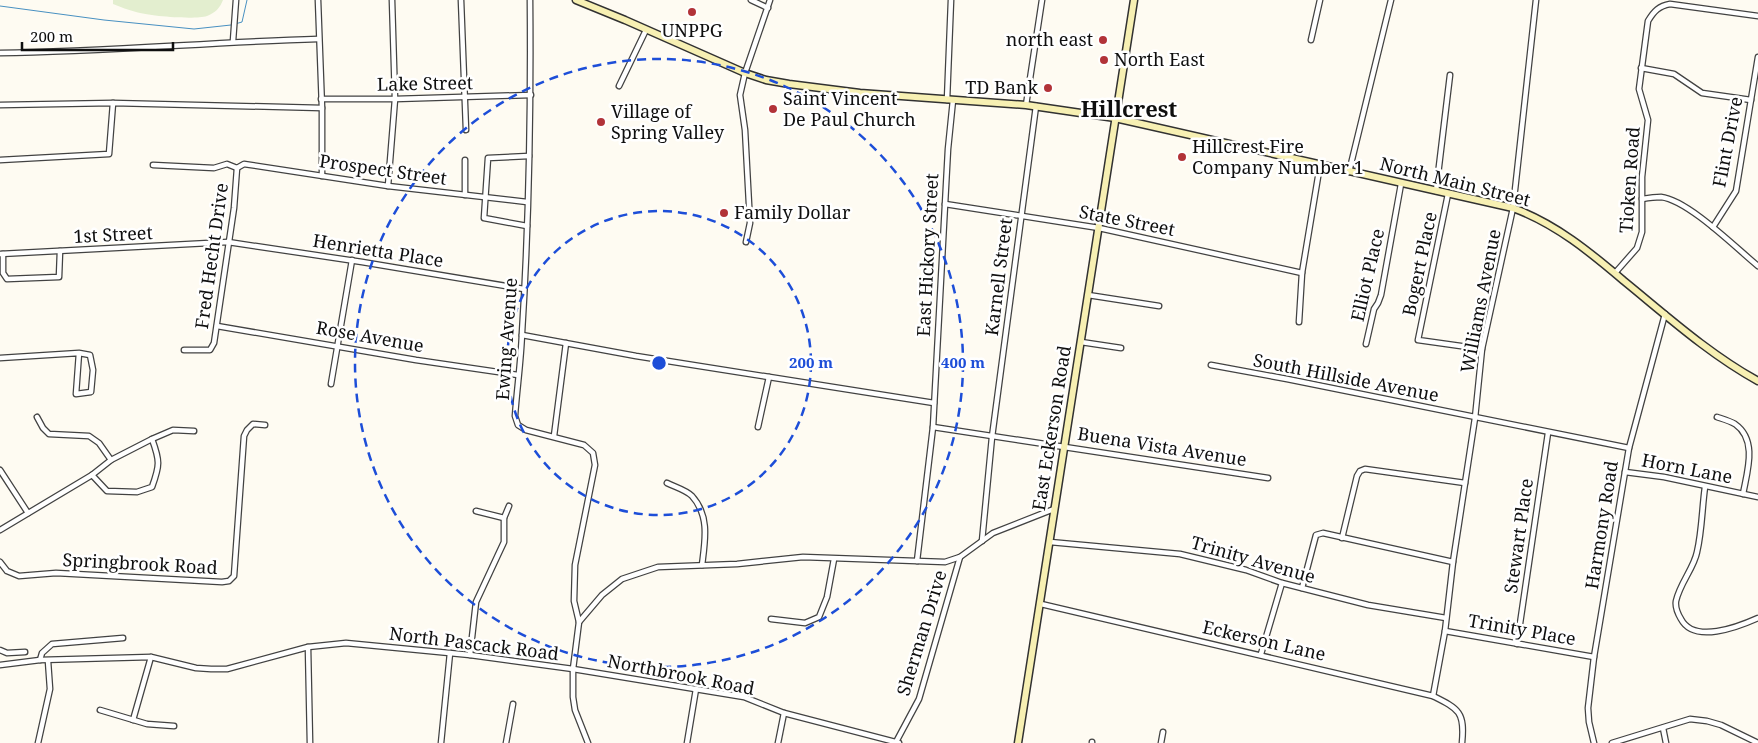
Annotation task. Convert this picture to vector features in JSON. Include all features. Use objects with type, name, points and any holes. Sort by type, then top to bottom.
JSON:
[{"type":"main road","name":"North Main Street","points":[[576,0],[745,73],[786,84],[860,93],[1036,106],[1115,118],[1513,208],[1560,230],[1615,272],[1717,356],[1758,381]]},
{"type":"main road","name":"East Eckerson Road","points":[[1018,743],[1134,0]]},
{"type":"street","points":[[233,41],[236,0]]},
{"type":"street","points":[[318,0],[322,108],[322,176]]},
{"type":"street","points":[[388,186],[395,99],[392,0]]},
{"type":"street","points":[[461,0],[466,130]]},
{"type":"street","name":"Ewing Avenue","points":[[530,0],[531,95],[527,226],[522,334],[515,416],[518,425],[526,430],[584,445],[593,453],[595,465],[575,565],[574,601],[579,622]]},
{"type":"street","points":[[751,0],[768,8]]},
{"type":"street","points":[[746,242],[750,223],[745,130],[740,95],[745,73],[770,0]]},
{"type":"street","name":"East Hickory Street","points":[[917,561],[933,426],[950,100],[952,0]]},
{"type":"street","points":[[1026,105],[1042,0]]},
{"type":"street","points":[[1311,40],[1320,0]]},
{"type":"street","points":[[1349,172],[1390,0]]},
{"type":"street","name":"Williams Avenue","points":[[1433,696],[1445,631],[1453,562],[1475,418],[1482,349],[1513,208],[1536,0]]},
{"type":"street","name":"Tioken Road","points":[[1615,272],[1637,248],[1642,232],[1642,177],[1648,120],[1639,89],[1648,21],[1662,5],[1670,4],[1758,16]]},
{"type":"street","points":[[619,86],[646,30]]},
{"type":"street","points":[[0,53],[57,53],[233,41],[318,38]]},
{"type":"street","name":"Flint Drive","points":[[1713,227],[1736,191],[1758,60]]},
{"type":"street","points":[[1641,68],[1674,74],[1702,93],[1750,100]]},
{"type":"street","points":[[1436,191],[1450,75]]},
{"type":"street","name":"Lake Street","points":[[321,99],[464,98],[531,95]]},
{"type":"street","points":[[0,105],[113,103],[322,108]]},
{"type":"street","points":[[0,160],[109,154],[113,103]]},
{"type":"street","name":"Karnell Street","points":[[982,541],[992,436],[1036,106]]},
{"type":"street","points":[[527,226],[484,218],[488,158],[529,156]]},
{"type":"street","points":[[465,160],[465,195]]},
{"type":"street","name":"Prospect Street","points":[[153,165],[214,168],[228,164],[237,168],[244,164],[388,186],[527,202]]},
{"type":"street","points":[[1299,322],[1302,273],[1320,165]]},
{"type":"street","name":"Fred Hecht Drive","points":[[184,350],[210,350],[214,343],[234,208],[237,168]]},
{"type":"street","name":"Elliot Place","points":[[1366,344],[1374,309],[1381,295],[1401,184]]},
{"type":"street","name":"Bogert Place","points":[[1448,194],[1418,340],[1482,349]]},
{"type":"street","points":[[1642,199],[1662,197],[1680,203],[1713,227],[1758,266]]},
{"type":"street","name":"State Street","points":[[945,204],[1099,228],[1302,273]]},
{"type":"street","name":"1st Street","points":[[2,254],[228,242]]},
{"type":"street","name":"Henrietta Place","points":[[228,242],[352,260],[524,289]]},
{"type":"street","points":[[2,254],[3,273],[7,279],[60,277],[60,251]]},
{"type":"street","points":[[331,384],[352,260]]},
{"type":"street","points":[[1088,295],[1159,306]]},
{"type":"street","name":"Harmony Road","points":[[1594,743],[1588,708],[1594,657],[1629,448],[1665,314]]},
{"type":"street","name":"Rose Avenue","points":[[217,326],[416,360],[518,375]]},
{"type":"street","points":[[522,334],[566,343],[934,403]]},
{"type":"street","points":[[1081,342],[1121,348]]},
{"type":"street","points":[[554,436],[566,343]]},
{"type":"street","points":[[0,358],[78,354],[90,355],[93,370],[91,392],[76,394],[78,354]]},
{"type":"street","name":"South Hillside Avenue","points":[[1211,365],[1629,448]]},
{"type":"street","points":[[758,427],[770,377]]},
{"type":"street","points":[[37,417],[42,428],[49,434],[89,436],[98,443],[111,460]]},
{"type":"street","points":[[1717,417],[1734,424],[1746,434],[1749,450],[1743,494]]},
{"type":"street","name":"Springbrook Road","points":[[0,562],[7,571],[20,576],[56,573],[229,581],[234,576],[244,436],[253,424],[265,425]]},
{"type":"street","name":"Buena Vista Avenue","points":[[933,426],[1268,478]]},
{"type":"street","points":[[0,530],[92,475],[111,460],[152,439],[173,430],[194,431]]},
{"type":"street","name":"Stewart Place","points":[[1518,644],[1548,433]]},
{"type":"street","points":[[92,475],[108,491],[137,492],[152,487],[158,471],[159,457],[152,439]]},
{"type":"street","points":[[1342,538],[1357,476],[1360,471],[1365,469],[1465,483]]},
{"type":"street","points":[[0,470],[28,513]]},
{"type":"street","name":"Horn Lane","points":[[1625,472],[1758,497]]},
{"type":"street","points":[[668,483],[692,495],[700,507],[705,522],[706,534],[702,565]]},
{"type":"street","points":[[1705,487],[1697,554],[1679,591],[1676,604],[1678,615],[1684,625],[1697,632],[1712,632],[1734,627],[1758,618]]},
{"type":"street","points":[[470,654],[476,602],[504,542],[504,518],[509,506]]},
{"type":"street","points":[[579,622],[602,595],[622,579],[658,567],[738,564],[806,557],[945,562],[960,557],[982,541],[1007,527],[1054,509]]},
{"type":"street","points":[[476,511],[504,518]]},
{"type":"street","points":[[1302,588],[1316,534],[1323,533],[1453,562]]},
{"type":"street","name":"Trinity Avenue","points":[[1050,542],[1180,554],[1246,570],[1282,583],[1368,606],[1446,618]]},
{"type":"street","name":"Sherman Drive","points":[[897,742],[919,699],[960,557]]},
{"type":"street","points":[[771,619],[805,623],[819,618],[827,597],[834,559]]},
{"type":"street","points":[[1261,654],[1282,583]]},
{"type":"street","name":"Eckerson Lane","points":[[1041,604],[1261,654],[1433,696],[1455,707],[1462,718],[1462,743]]},
{"type":"street","name":"North Pascack Road","points":[[0,665],[40,660],[150,658],[210,670],[228,669],[308,647],[346,643],[450,654],[470,654],[573,669],[579,622]]},
{"type":"street","name":"Trinity Place","points":[[1445,631],[1594,657]]},
{"type":"street","points":[[40,660],[42,653],[52,644],[123,638]]},
{"type":"street","points":[[308,647],[310,743]]},
{"type":"street","points":[[0,650],[7,653],[25,652]]},
{"type":"street","points":[[441,743],[450,654]]},
{"type":"street","points":[[133,720],[150,658]]},
{"type":"street","points":[[38,743],[50,690],[48,661]]},
{"type":"street","points":[[573,669],[575,710],[588,743]]},
{"type":"street","name":"Northbrook Road","points":[[573,669],[744,697],[784,713],[897,742]]},
{"type":"street","points":[[687,743],[696,689]]},
{"type":"street","points":[[506,743],[513,704]]},
{"type":"street","points":[[100,710],[146,724],[174,726]]},
{"type":"street","points":[[778,743],[784,713]]},
{"type":"street","points":[[1612,743],[1690,719],[1721,725],[1758,743]]},
{"type":"street","points":[[1663,728],[1666,743]]},
{"type":"street","points":[[1161,743],[1163,732]]},
{"type":"green space","points":[[113,0],[223,0],[219,8],[207,16],[192,18],[142,13],[113,4]]},
{"type":"waterway","points":[[235,24],[242,22],[247,0]]},
{"type":"waterway","points":[[0,6],[104,20],[194,29],[231,25]]},
{"type":"place","name":"UNPPG","points":[[692,12]]},
{"type":"place","name":"north east","points":[[1103,40]]},
{"type":"place","name":"North East","points":[[1104,60]]},
{"type":"place","name":"TD Bank","points":[[1048,88]]},
{"type":"place","name":"Saint Vincent De Paul Church","points":[[773,109]]},
{"type":"place","name":"Village of Spring Valley","points":[[601,122]]},
{"type":"place","name":"Hillcrest Fire Company Number 1","points":[[1182,157]]},
{"type":"place","name":"Family Dollar","points":[[724,213]]},
{"type":"district","name":"Hillcrest","points":[[1129,109]]}]
